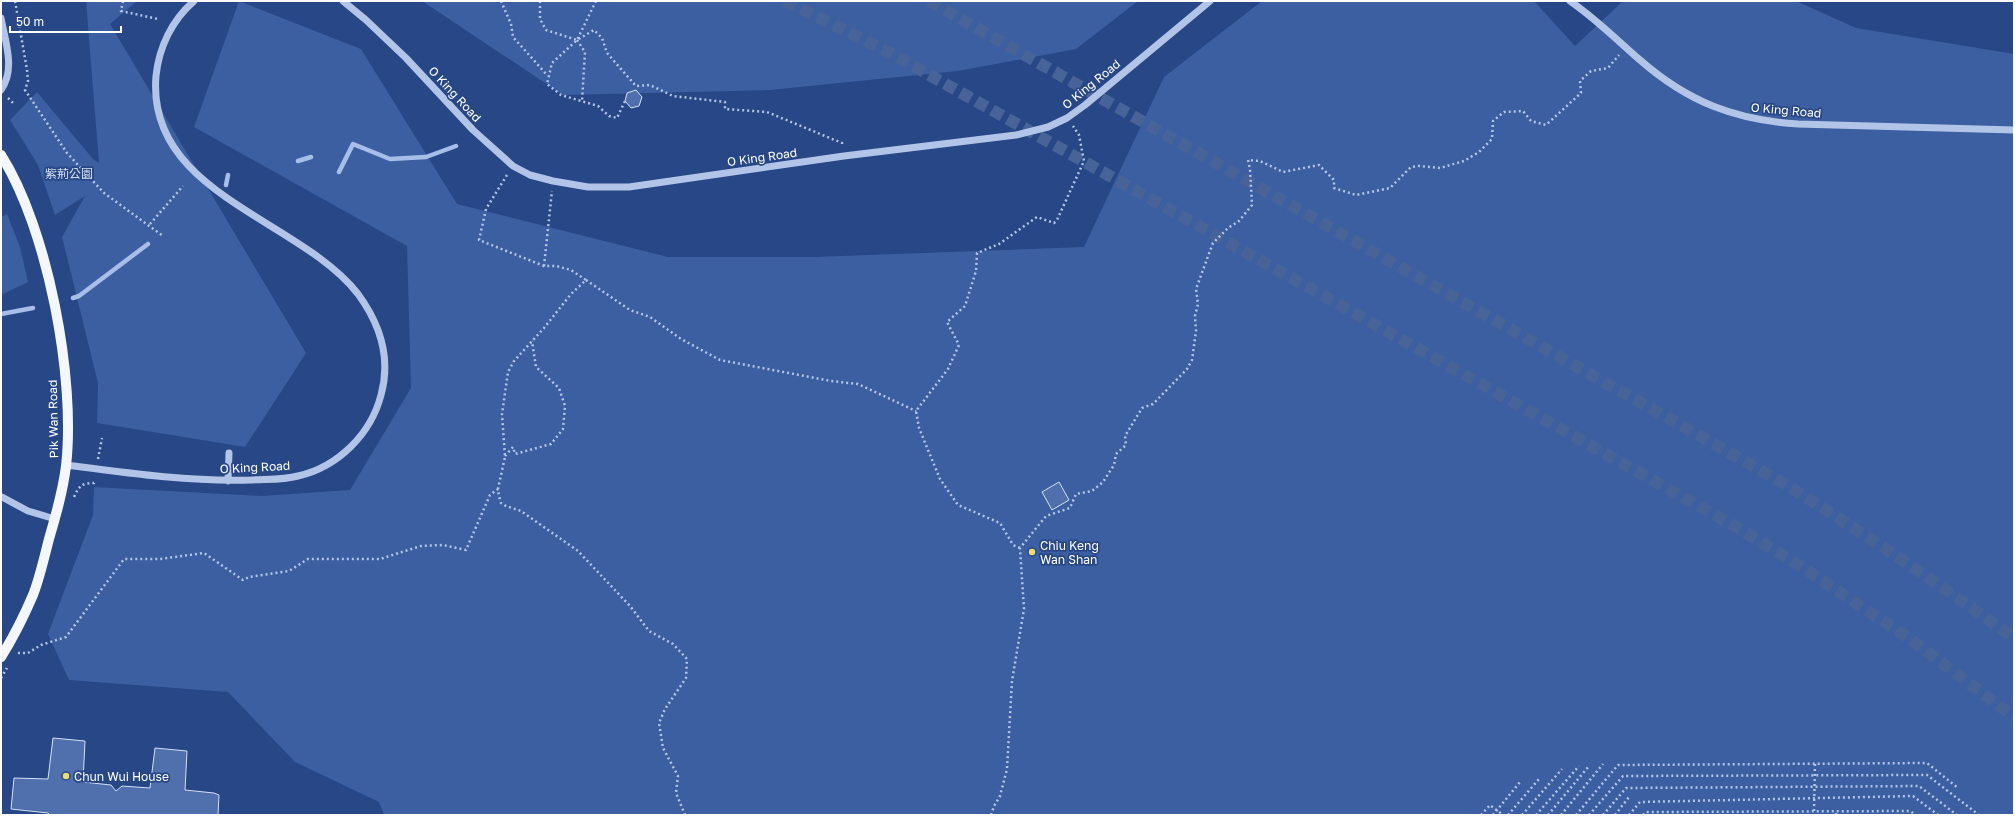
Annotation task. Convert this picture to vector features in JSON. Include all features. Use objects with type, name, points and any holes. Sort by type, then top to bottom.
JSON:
[{"type":"main road","name":"Pik Wan Road","points":[[1,657],[33,595],[55,518],[66,466],[68,394],[52,293],[39,241],[32,222],[2,159]]},
{"type":"lane","name":"O King Road","points":[[66,466],[228,481],[279,479],[299,476],[330,462],[352,445],[366,429],[378,405],[384,379],[384,355],[379,330],[373,317],[356,292],[325,262],[229,200],[204,180],[184,160],[172,142],[163,124],[157,105],[156,79],[159,57],[171,28],[184,10],[194,1]]},
{"type":"lane","name":"O King Road","points":[[343,1],[366,20],[406,58],[473,130],[513,166],[530,175],[553,182],[588,187],[629,187],[844,156],[1016,135],[1048,127],[1067,118],[1210,1]]},
{"type":"lane","name":"O King Road","points":[[1570,1],[1668,82],[1696,99],[1723,111],[1751,118],[1798,124],[2014,130]]},
{"type":"lane","points":[[1,18],[2,33],[8,54],[9,74],[7,82],[1,90]]},
{"type":"lane","points":[[1,50],[8,54]]},
{"type":"lane","points":[[228,481],[229,453]]},
{"type":"lane","points":[[2,497],[28,511],[55,518]]},
{"type":"path","points":[[15,1],[27,70],[28,80],[25,90],[67,154],[104,193],[163,236]]},
{"type":"path","points":[[123,1],[121,11],[158,19]]},
{"type":"path","points":[[501,1],[511,24],[513,37],[547,75]]},
{"type":"path","points":[[540,1],[540,19],[546,30],[577,40],[585,52],[582,101]]},
{"type":"path","points":[[577,40],[596,1]]},
{"type":"path","points":[[625,101],[618,118],[609,116],[598,106],[561,95],[547,84],[547,75],[552,63],[577,40],[594,30],[602,38],[607,53],[636,86],[650,85],[673,96],[725,102],[725,109],[767,112],[842,143],[844,156]]},
{"type":"path","points":[[991,815],[1000,796],[1007,769],[1012,681],[1024,609],[1020,548],[1046,516],[1070,508],[1076,494],[1092,492],[1104,482],[1114,465],[1116,454],[1126,445],[1125,436],[1142,408],[1153,404],[1187,369],[1192,360],[1196,331],[1195,316],[1198,304],[1196,289],[1213,243],[1228,228],[1239,221],[1252,205],[1248,160],[1260,161],[1283,172],[1319,164],[1334,180],[1334,188],[1356,195],[1390,188],[1411,168],[1419,166],[1440,168],[1464,161],[1479,152],[1492,139],[1493,121],[1504,112],[1523,111],[1531,121],[1546,126],[1581,93],[1580,80],[1592,71],[1608,68],[1618,58],[1624,46]]},
{"type":"path","points":[[1020,548],[1013,545],[1000,523],[958,504],[940,479],[919,428],[916,411],[948,369],[958,345],[947,322],[965,306],[976,271],[977,253],[1000,244],[1037,217],[1054,223],[1057,220],[1084,161],[1080,135],[1067,118]]},
{"type":"path","points":[[513,166],[486,209],[479,240],[544,266],[556,266],[571,270],[630,310],[650,317],[682,339],[720,360],[831,381],[858,384],[916,411]]},
{"type":"path","points":[[544,266],[553,182]]},
{"type":"path","points":[[150,224],[182,186]]},
{"type":"path","points":[[586,280],[571,294],[514,361],[508,372],[502,414],[505,457],[498,489],[501,503],[521,511],[578,551],[630,606],[650,631],[673,644],[687,659],[686,678],[665,709],[659,723],[663,748],[678,776],[676,793],[686,815]]},
{"type":"path","points":[[505,457],[513,447],[515,454],[551,444],[563,429],[565,406],[559,388],[536,367],[532,341]]},
{"type":"path","points":[[15,653],[28,653],[42,645],[66,637],[124,559],[160,559],[204,553],[243,580],[249,577],[289,571],[308,559],[380,559],[421,546],[443,545],[466,550],[490,495],[498,489]]},
{"type":"path","points":[[1576,815],[1618,765],[1927,763],[1958,788]]},
{"type":"path","points":[[1561,815],[1603,764]]},
{"type":"path","points":[[1814,811],[1815,764]]},
{"type":"path","points":[[1536,815],[1579,766]]},
{"type":"path","points":[[1548,815],[1589,766]]},
{"type":"path","points":[[1522,815],[1562,769]]},
{"type":"path","points":[[1589,815],[1623,776],[1815,774],[1927,775],[1979,815]]},
{"type":"path","points":[[1508,815],[1539,779]]},
{"type":"path","points":[[1493,815],[1520,782]]},
{"type":"path","points":[[1603,815],[1626,788],[1814,786],[1919,786],[1957,815]]},
{"type":"path","points":[[1629,815],[1640,802],[1913,796],[1938,815]]},
{"type":"path","points":[[1615,815],[1629,797]]},
{"type":"path","points":[[1481,815],[1490,805],[1502,815]]},
{"type":"path","points":[[1836,810],[1836,815]]},
{"type":"path","points":[[1643,815],[1646,812],[1836,810],[1910,811],[1916,815]]},
{"type":"green space","name":"紫荊公園","points":[[86,1],[137,1],[110,24],[306,353],[245,447],[97,423],[98,383],[62,237],[85,196],[55,215],[38,165],[10,120],[37,92],[93,159],[99,163]]},
{"type":"green space","points":[[239,1],[361,49],[457,204],[668,257],[814,257],[1084,247],[1164,77],[1262,1],[1534,1],[1575,46],[1623,1],[1796,1],[1856,28],[2014,54],[2014,815],[384,815],[379,802],[295,762],[228,692],[69,680],[48,634],[93,515],[94,487],[261,496],[350,490],[411,388],[407,246],[194,127]]},
{"type":"green space","points":[[422,1],[1138,1],[1076,49],[958,71],[770,90],[563,95]]},
{"type":"green space","points":[[7,214],[20,247],[28,282],[1,295],[1,217]]},
{"type":"building","points":[[636,90],[642,97],[639,106],[631,108],[625,101],[627,93]]},
{"type":"building","points":[[1059,482],[1069,500],[1052,510],[1042,492]]},
{"type":"building","points":[[53,738],[85,741],[83,782],[111,785],[116,791],[122,786],[150,788],[155,748],[187,751],[185,790],[214,793],[219,795],[218,815],[50,815],[48,813],[11,809],[14,778],[48,779]]},
{"type":"waterway","points":[[339,172],[353,144],[390,159],[426,157],[456,146]]},
{"type":"waterway","points":[[298,161],[311,157]]},
{"type":"waterway","points":[[226,185],[228,175]]},
{"type":"waterway","points":[[73,298],[79,296],[148,244]]},
{"type":"waterway","points":[[1,314],[33,308]]},
{"type":"tunnel","points":[[785,1],[892,54],[1738,528],[1802,567],[1913,641],[2014,717]]},
{"type":"tunnel","points":[[929,1],[1785,484],[1901,559],[2014,638]]},
{"type":"place","name":"Chiu Keng Wan Shan","points":[[1032,552]]},
{"type":"place","name":"Chun Wui House","points":[[66,776]]}]
